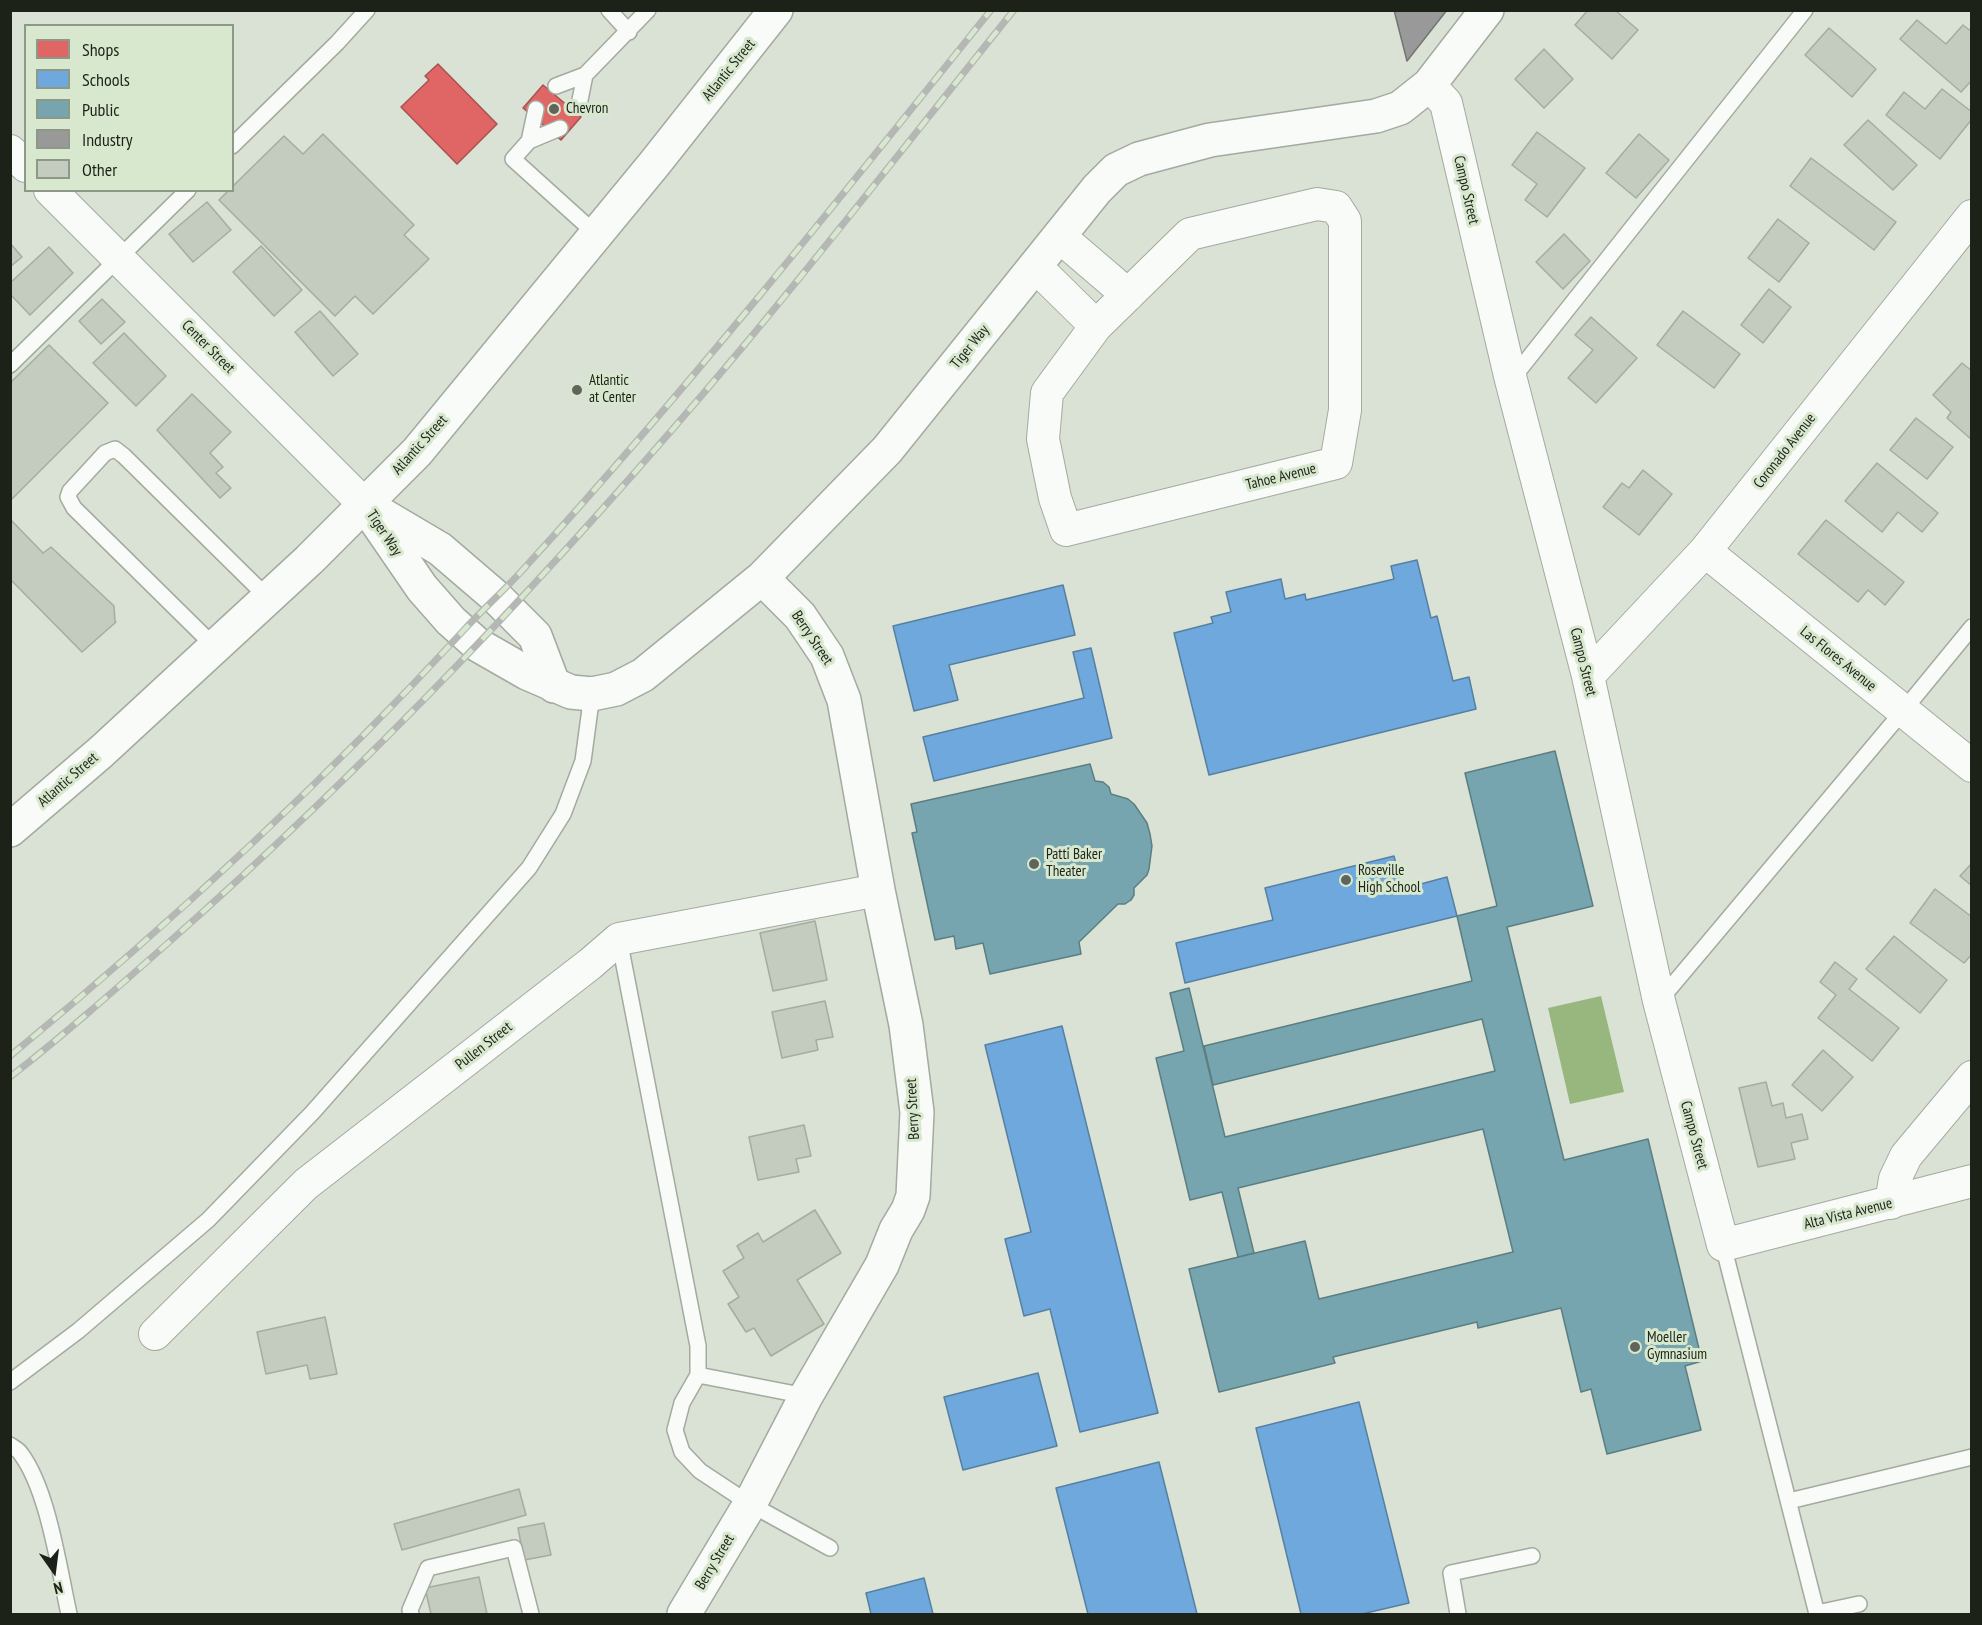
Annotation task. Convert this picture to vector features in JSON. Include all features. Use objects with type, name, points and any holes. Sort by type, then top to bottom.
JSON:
[{"type":"street","name":"Atlantic Street","points":[[10,830],[101,752],[309,560],[417,452],[777,10]]},
{"type":"street","points":[[1429,85],[1487,10]]},
{"type":"street","name":"Tiger Way","points":[[365,504],[422,588],[451,621],[478,645],[527,674],[571,692],[592,694],[616,689],[643,675],[762,578],[887,450],[1097,189],[1116,170],[1139,159],[1210,140],[1376,116],[1400,108],[1429,85]]},
{"type":"street","name":"Campo Street","points":[[1429,85],[1446,103],[1511,380],[1588,676],[1659,1001],[1724,1245]]},
{"type":"street","points":[[10,151],[24,164]]},
{"type":"street","name":"Center Street","points":[[52,192],[365,504]]},
{"type":"street","name":"Tahoe Avenue","points":[[1317,204],[1336,207],[1345,221],[1345,410],[1335,463],[1066,530],[1055,498],[1043,439],[1047,393],[1096,326],[1190,234],[1317,204]]},
{"type":"street","name":"Coronado Avenue","points":[[1588,676],[1706,551],[1971,216]]},
{"type":"street","points":[[1059,236],[1128,295]]},
{"type":"street","points":[[1035,266],[1096,326]]},
{"type":"street","name":"Tiger Way","points":[[365,504],[440,549],[496,597],[535,636],[554,686]]},
{"type":"street","name":"Las Flores Avenue","points":[[1706,551],[1971,766]]},
{"type":"street","name":"Berry Street","points":[[684,1614],[750,1504],[806,1396],[882,1265],[913,1196],[917,1112],[906,1025],[878,890],[844,700],[827,656],[800,616],[762,578]]},
{"type":"street","points":[[619,939],[878,890]]},
{"type":"street","name":"Pullen Street","points":[[155,1334],[306,1184],[590,964],[619,939]]},
{"type":"street","points":[[1891,1203],[1895,1179],[1906,1156],[1971,1077]]},
{"type":"street","name":"Alta Vista Avenue","points":[[1724,1245],[1971,1181]]},
{"type":"lane","points":[[234,144],[337,43],[367,10]]},
{"type":"lane","points":[[609,10],[629,32]]},
{"type":"lane","points":[[556,86],[585,75],[648,10]]},
{"type":"lane","points":[[1511,380],[1805,10]]},
{"type":"lane","points":[[579,105],[585,75]]},
{"type":"lane","points":[[529,141],[536,109]]},
{"type":"lane","points":[[560,128],[529,141],[513,159],[596,234]]},
{"type":"lane","points":[[10,365],[186,192]]},
{"type":"lane","points":[[215,646],[74,508],[68,497],[70,491],[105,453],[115,449],[124,456],[268,598]]},
{"type":"lane","points":[[1659,1001],[1904,711],[1971,627]]},
{"type":"lane","points":[[10,1382],[78,1331],[208,1220],[312,1113],[529,868],[563,814],[583,761],[592,694]]},
{"type":"lane","points":[[619,939],[698,1346],[698,1375],[682,1403],[675,1430],[682,1452],[700,1471],[750,1504],[830,1548]]},
{"type":"lane","points":[[1724,1245],[1817,1614],[1859,1604]]},
{"type":"lane","points":[[698,1375],[806,1396]]},
{"type":"lane","points":[[10,1445],[21,1452],[37,1482],[69,1614]]},
{"type":"lane","points":[[1789,1501],[1971,1457]]},
{"type":"lane","points":[[411,1614],[410,1610],[428,1568],[514,1548],[531,1614]]},
{"type":"lane","points":[[1458,1614],[1451,1573],[1532,1556]]},
{"type":"shaded area","points":[[1601,996],[1624,1092],[1570,1104],[1548,1008]]},
{"type":"building: Shops","points":[[438,64],[497,124],[457,164],[401,107],[429,80],[425,76]]},
{"type":"building: Shops","points":[[543,85],[581,117],[561,140],[523,108]]},
{"type":"building: Schools","points":[[1417,560],[1431,618],[1437,616],[1453,681],[1469,677],[1476,709],[1209,775],[1174,633],[1213,623],[1211,617],[1231,612],[1226,592],[1281,579],[1285,599],[1305,594],[1306,600],[1394,579],[1391,566]]},
{"type":"building: Schools","points":[[1063,585],[1075,635],[949,665],[958,700],[914,711],[893,626]]},
{"type":"building: Schools","points":[[1091,648],[1112,738],[934,781],[923,737],[1084,698],[1073,652]]},
{"type":"building: Schools","points":[[1394,856],[1402,889],[1447,877],[1457,916],[1185,983],[1176,943],[1273,920],[1265,888]]},
{"type":"building: Schools","points":[[1062,1026],[1158,1413],[1080,1432],[1050,1309],[1024,1316],[1005,1239],[1031,1232],[985,1045]]},
{"type":"building: Schools","points":[[1038,1373],[1057,1446],[963,1470],[944,1397]]},
{"type":"building: Schools","points":[[1359,1402],[1409,1603],[1362,1614],[1301,1614],[1256,1428]]},
{"type":"building: Schools","points":[[1159,1462],[1197,1614],[1088,1614],[1056,1488]]},
{"type":"building: Schools","points":[[924,1578],[933,1614],[871,1614],[866,1593]]},
{"type":"building: Public","points":[[1555,751],[1593,906],[1507,927],[1564,1160],[1648,1139],[1702,1361],[1685,1366],[1701,1430],[1607,1454],[1591,1389],[1581,1392],[1561,1308],[1478,1328],[1477,1322],[1333,1357],[1335,1363],[1219,1392],[1189,1269],[1305,1241],[1319,1299],[1513,1252],[1483,1129],[1238,1188],[1254,1253],[1238,1257],[1222,1192],[1190,1200],[1156,1058],[1184,1051],[1170,993],[1189,988],[1225,1137],[1495,1071],[1482,1019],[1213,1085],[1204,1046],[1472,981],[1457,916],[1497,906],[1465,773]]},
{"type":"building: Public","name":"Patti Baker Theater","points":[[1090,764],[1095,781],[1103,782],[1109,787],[1111,794],[1128,799],[1147,823],[1152,846],[1149,869],[1147,875],[1134,888],[1131,900],[1125,904],[1118,904],[1079,942],[1081,954],[990,974],[983,943],[956,949],[954,936],[935,940],[912,833],[917,832],[911,804]]},
{"type":"building: Industry","points":[[1394,10],[1447,10],[1407,61]]},
{"type":"building: Other","points":[[1588,10],[1615,10],[1638,30],[1612,59],[1575,25]]},
{"type":"building: Other","points":[[1917,20],[1946,44],[1963,25],[1972,32],[1972,80],[1961,92],[1900,39]]},
{"type":"building: Other","points":[[1829,28],[1876,69],[1852,97],[1805,55]]},
{"type":"building: Other","points":[[1544,49],[1573,79],[1544,108],[1515,79]]},
{"type":"building: Other","points":[[1942,89],[1972,112],[1972,119],[1940,159],[1886,115],[1904,92],[1925,109]]},
{"type":"building: Other","points":[[1868,120],[1917,165],[1893,190],[1844,145]]},
{"type":"building: Other","points":[[1537,132],[1585,168],[1547,217],[1525,200],[1537,184],[1512,165]]},
{"type":"building: Other","points":[[323,134],[414,225],[404,235],[429,259],[373,314],[355,296],[335,316],[219,200],[227,192],[234,192],[234,185],[284,136],[303,154]]},
{"type":"building: Other","points":[[1639,134],[1669,160],[1636,198],[1606,173]]},
{"type":"building: Other","points":[[1811,158],[1896,222],[1874,250],[1790,186]]},
{"type":"building: Other","points":[[207,202],[231,230],[193,262],[169,234]]},
{"type":"building: Other","points":[[1778,219],[1809,243],[1779,282],[1748,258]]},
{"type":"building: Other","points":[[1564,234],[1590,261],[1563,289],[1536,262]]},
{"type":"building: Other","points":[[10,243],[22,257],[10,267]]},
{"type":"building: Other","points":[[261,246],[302,290],[274,316],[233,272]]},
{"type":"building: Other","points":[[49,247],[73,273],[30,315],[10,294],[10,283]]},
{"type":"building: Other","points":[[1769,289],[1791,307],[1763,343],[1741,325]]},
{"type":"building: Other","points":[[102,299],[125,322],[101,344],[79,321]]},
{"type":"building: Other","points":[[320,311],[358,354],[333,376],[295,332]]},
{"type":"building: Other","points":[[1683,311],[1740,354],[1714,388],[1657,345]]},
{"type":"building: Other","points":[[1591,317],[1637,358],[1596,403],[1568,378],[1593,350],[1575,335]]},
{"type":"building: Other","points":[[124,333],[166,376],[136,406],[93,363]]},
{"type":"building: Other","points":[[49,345],[108,403],[10,501],[10,383]]},
{"type":"building: Other","points":[[1962,363],[1972,371],[1972,440],[1947,418],[1951,412],[1933,395]]},
{"type":"building: Other","points":[[192,394],[231,432],[210,453],[223,467],[216,473],[231,488],[220,498],[157,430]]},
{"type":"building: Other","points":[[1916,418],[1953,447],[1927,479],[1890,450]]},
{"type":"building: Other","points":[[1877,463],[1938,513],[1922,532],[1898,512],[1882,532],[1845,501]]},
{"type":"building: Other","points":[[1643,470],[1672,494],[1639,535],[1603,507],[1622,483],[1629,488]]},
{"type":"building: Other","points":[[10,519],[43,553],[51,547],[114,606],[116,622],[82,652],[10,579]]},
{"type":"building: Other","points":[[1826,520],[1904,582],[1885,605],[1868,590],[1858,602],[1798,554]]},
{"type":"building: Other","points":[[1972,863],[1972,886],[1960,876]]},
{"type":"building: Other","points":[[1935,889],[1972,917],[1972,954],[1964,963],[1910,923]]},
{"type":"building: Other","points":[[815,921],[827,980],[773,991],[760,933]]},
{"type":"building: Other","points":[[1894,936],[1947,980],[1920,1013],[1866,969]]},
{"type":"building: Other","points":[[1835,962],[1857,979],[1849,989],[1899,1028],[1872,1061],[1818,1018],[1836,995],[1820,982]]},
{"type":"building: Other","points":[[825,1001],[833,1037],[816,1040],[818,1050],[782,1058],[772,1012]]},
{"type":"building: Other","points":[[1823,1050],[1853,1077],[1822,1111],[1792,1085]]},
{"type":"building: Other","points":[[1766,1082],[1772,1106],[1783,1103],[1786,1118],[1802,1114],[1808,1139],[1791,1143],[1795,1159],[1758,1167],[1739,1088]]},
{"type":"building: Other","points":[[804,1125],[811,1156],[796,1159],[799,1172],[758,1180],[749,1137]]},
{"type":"building: Other","points":[[815,1210],[841,1253],[797,1280],[824,1324],[771,1356],[754,1328],[746,1332],[728,1304],[739,1297],[723,1271],[744,1258],[737,1246],[758,1233],[763,1242]]},
{"type":"building: Other","points":[[325,1317],[337,1374],[310,1379],[307,1365],[266,1374],[257,1332]]},
{"type":"building: Other","points":[[519,1489],[526,1515],[402,1550],[394,1524]]},
{"type":"building: Other","points":[[544,1523],[551,1555],[524,1560],[518,1528]]},
{"type":"building: Other","points":[[479,1577],[487,1614],[431,1614],[425,1588]]},
{"type":"railway","points":[[10,1056],[129,955],[244,851],[356,743],[520,573],[706,360],[991,10]]},
{"type":"railway","points":[[10,1077],[109,995],[245,874],[393,731],[536,582],[674,428],[741,349],[1014,10]]},
{"type":"place","name":"Chevron","points":[[554,109]]},
{"type":"place","name":"Atlantic at Center","points":[[577,390]]},
{"type":"place","name":"Patti Baker Theater","points":[[1034,864]]},
{"type":"place","name":"Roseville High School","points":[[1346,880]]},
{"type":"place","name":"Moeller Gymnasium","points":[[1635,1347]]}]
